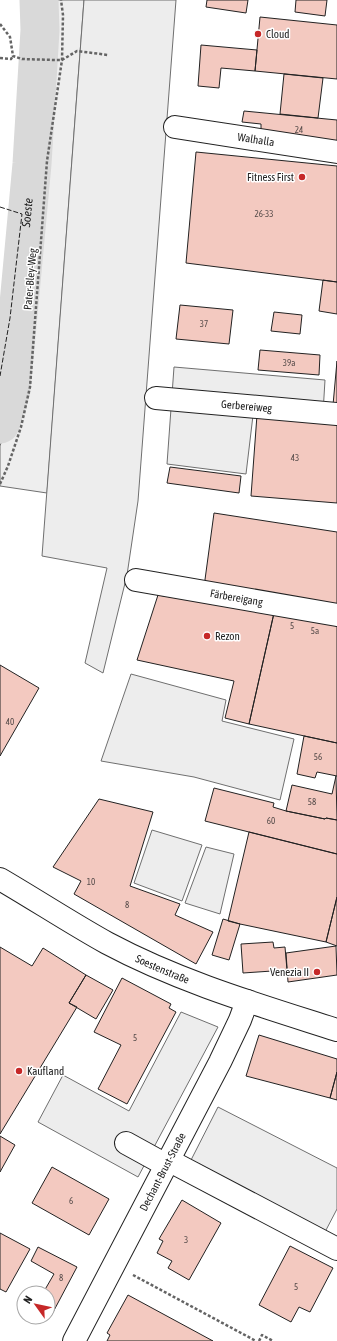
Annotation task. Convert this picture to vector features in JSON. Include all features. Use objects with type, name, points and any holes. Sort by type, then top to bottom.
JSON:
[{"type":"street","name":"Walhalla","points":[[175,127],[337,152]]},
{"type":"street","name":"Gerbereiweg","points":[[156,398],[332,414]]},
{"type":"street","name":"Färbereigang","points":[[136,580],[337,615]]},
{"type":"street","name":"Soestenstraße","points":[[0,879],[107,943],[191,982],[337,1030]]},
{"type":"street","name":"Dechant-Brust-Straße","points":[[74,1341],[233,1036],[247,1001]]},
{"type":"street","points":[[126,1144],[167,1162],[337,1249]]},
{"type":"path","name":"Pater-Bley-Weg","points":[[0,484],[8,466],[21,426],[30,387],[47,161],[62,60],[63,15],[61,0]]},
{"type":"path","points":[[0,24],[10,37],[13,56]]},
{"type":"path","points":[[13,56],[22,59],[62,60],[77,52],[108,55]]},
{"type":"path","points":[[0,58],[11,59],[13,56]]},
{"type":"path","points":[[114,1264],[256,1341]]},
{"type":"path","points":[[259,1341],[262,1335],[273,1341]]},
{"type":"shaded area","points":[[47,0],[84,0],[47,493],[0,486],[0,446],[18,391],[46,66]]},
{"type":"shaded area","points":[[84,0],[176,0],[138,501],[127,575],[103,673],[85,663],[107,568],[42,556]]},
{"type":"shaded area","points":[[174,367],[325,380],[323,413],[254,407],[246,474],[167,464]]},
{"type":"shaded area","points":[[131,674],[226,700],[222,721],[294,739],[280,800],[194,777],[101,761]]},
{"type":"shaded area","points":[[152,830],[202,845],[182,901],[134,883]]},
{"type":"shaded area","points":[[206,847],[234,854],[220,914],[185,903]]},
{"type":"shaded area","points":[[181,1012],[218,1027],[138,1177],[38,1122],[63,1075],[129,1111]]},
{"type":"shaded area","points":[[218,1107],[337,1168],[337,1209],[325,1232],[190,1162]]},
{"type":"building","points":[[207,0],[248,0],[246,13],[206,7]]},
{"type":"building","points":[[296,0],[327,0],[325,16],[295,12]]},
{"type":"building","points":[[260,17],[337,25],[337,79],[255,71]]},
{"type":"building","points":[[201,45],[257,50],[255,71],[221,68],[219,88],[198,86]]},
{"type":"building","points":[[284,74],[323,78],[318,118],[280,114]]},
{"type":"building","points":[[244,111],[337,120],[337,146],[261,135],[261,124],[242,122]]},
{"type":"building","points":[[196,152],[337,166],[337,282],[186,263]]},
{"type":"building","points":[[323,280],[337,282],[337,314],[319,311]]},
{"type":"building","points":[[180,305],[233,310],[229,344],[176,339]]},
{"type":"building","points":[[274,312],[302,315],[300,334],[271,331]]},
{"type":"building","points":[[260,350],[320,355],[319,375],[258,370]]},
{"type":"building","points":[[337,361],[337,406],[333,405]]},
{"type":"building","points":[[257,415],[337,420],[337,503],[251,496]]},
{"type":"building","points":[[170,467],[241,476],[239,493],[167,483]]},
{"type":"building","points":[[214,513],[337,532],[337,608],[204,587]]},
{"type":"building","name":"Rezon","points":[[158,595],[274,613],[249,724],[225,718],[234,681],[137,660]]},
{"type":"building","points":[[274,613],[337,622],[337,743],[249,724]]},
{"type":"building","points":[[0,665],[39,688],[0,756]]},
{"type":"building","points":[[304,736],[337,743],[337,776],[317,772],[315,778],[297,774]]},
{"type":"building","points":[[336,776],[337,820],[286,811],[292,785],[332,794]]},
{"type":"building","points":[[214,788],[274,803],[273,807],[286,811],[337,820],[337,854],[205,821]]},
{"type":"building","points":[[99,799],[153,812],[130,886],[180,904],[175,915],[213,932],[196,964],[74,894],[81,881],[53,867]]},
{"type":"building","points":[[249,832],[337,854],[337,897],[326,942],[228,921]]},
{"type":"building","points":[[337,897],[337,946],[326,942]]},
{"type":"building","points":[[223,919],[240,924],[229,960],[212,955]]},
{"type":"building","points":[[273,942],[274,948],[285,947],[287,970],[243,973],[241,944]]},
{"type":"building","points":[[336,946],[337,975],[288,982],[286,953]]},
{"type":"building","name":"Kaufland","points":[[0,947],[32,966],[43,948],[86,975],[69,1003],[77,1007],[0,1134]]},
{"type":"building","points":[[86,975],[113,990],[96,1019],[69,1003]]},
{"type":"building","points":[[122,978],[171,1004],[169,1008],[176,1012],[127,1104],[98,1089],[121,1045],[94,1032]]},
{"type":"building","points":[[259,1035],[337,1059],[337,1072],[330,1098],[246,1076]]},
{"type":"building","points":[[337,1072],[337,1100],[330,1098]]},
{"type":"building","points":[[0,1136],[15,1145],[0,1172]]},
{"type":"building","points":[[52,1167],[109,1199],[89,1235],[32,1203]]},
{"type":"building","points":[[182,1200],[221,1223],[189,1280],[168,1268],[172,1261],[157,1253],[163,1241],[159,1239]]},
{"type":"building","points":[[0,1233],[30,1249],[6,1292],[0,1289]]},
{"type":"building","points":[[290,1246],[333,1268],[310,1312],[299,1307],[291,1322],[259,1305]]},
{"type":"building","points":[[38,1247],[77,1267],[56,1307],[56,1285],[48,1285],[54,1274],[31,1261]]},
{"type":"building","points":[[128,1295],[213,1341],[107,1341],[110,1335],[107,1333]]},
{"type":"waterway","name":"Soeste","points":[[0,424],[11,390],[32,164],[40,30],[39,0]]},
{"type":"fence","points":[[0,207],[22,214],[10,318],[0,376]]},
{"type":"place","name":"Cloud","points":[[258,34]]},
{"type":"place","name":"Fitness First","points":[[302,177]]},
{"type":"place","name":"Rezon","points":[[207,636]]},
{"type":"place","name":"Venezia II","points":[[317,972]]},
{"type":"place","name":"Kaufland","points":[[19,1071]]}]
